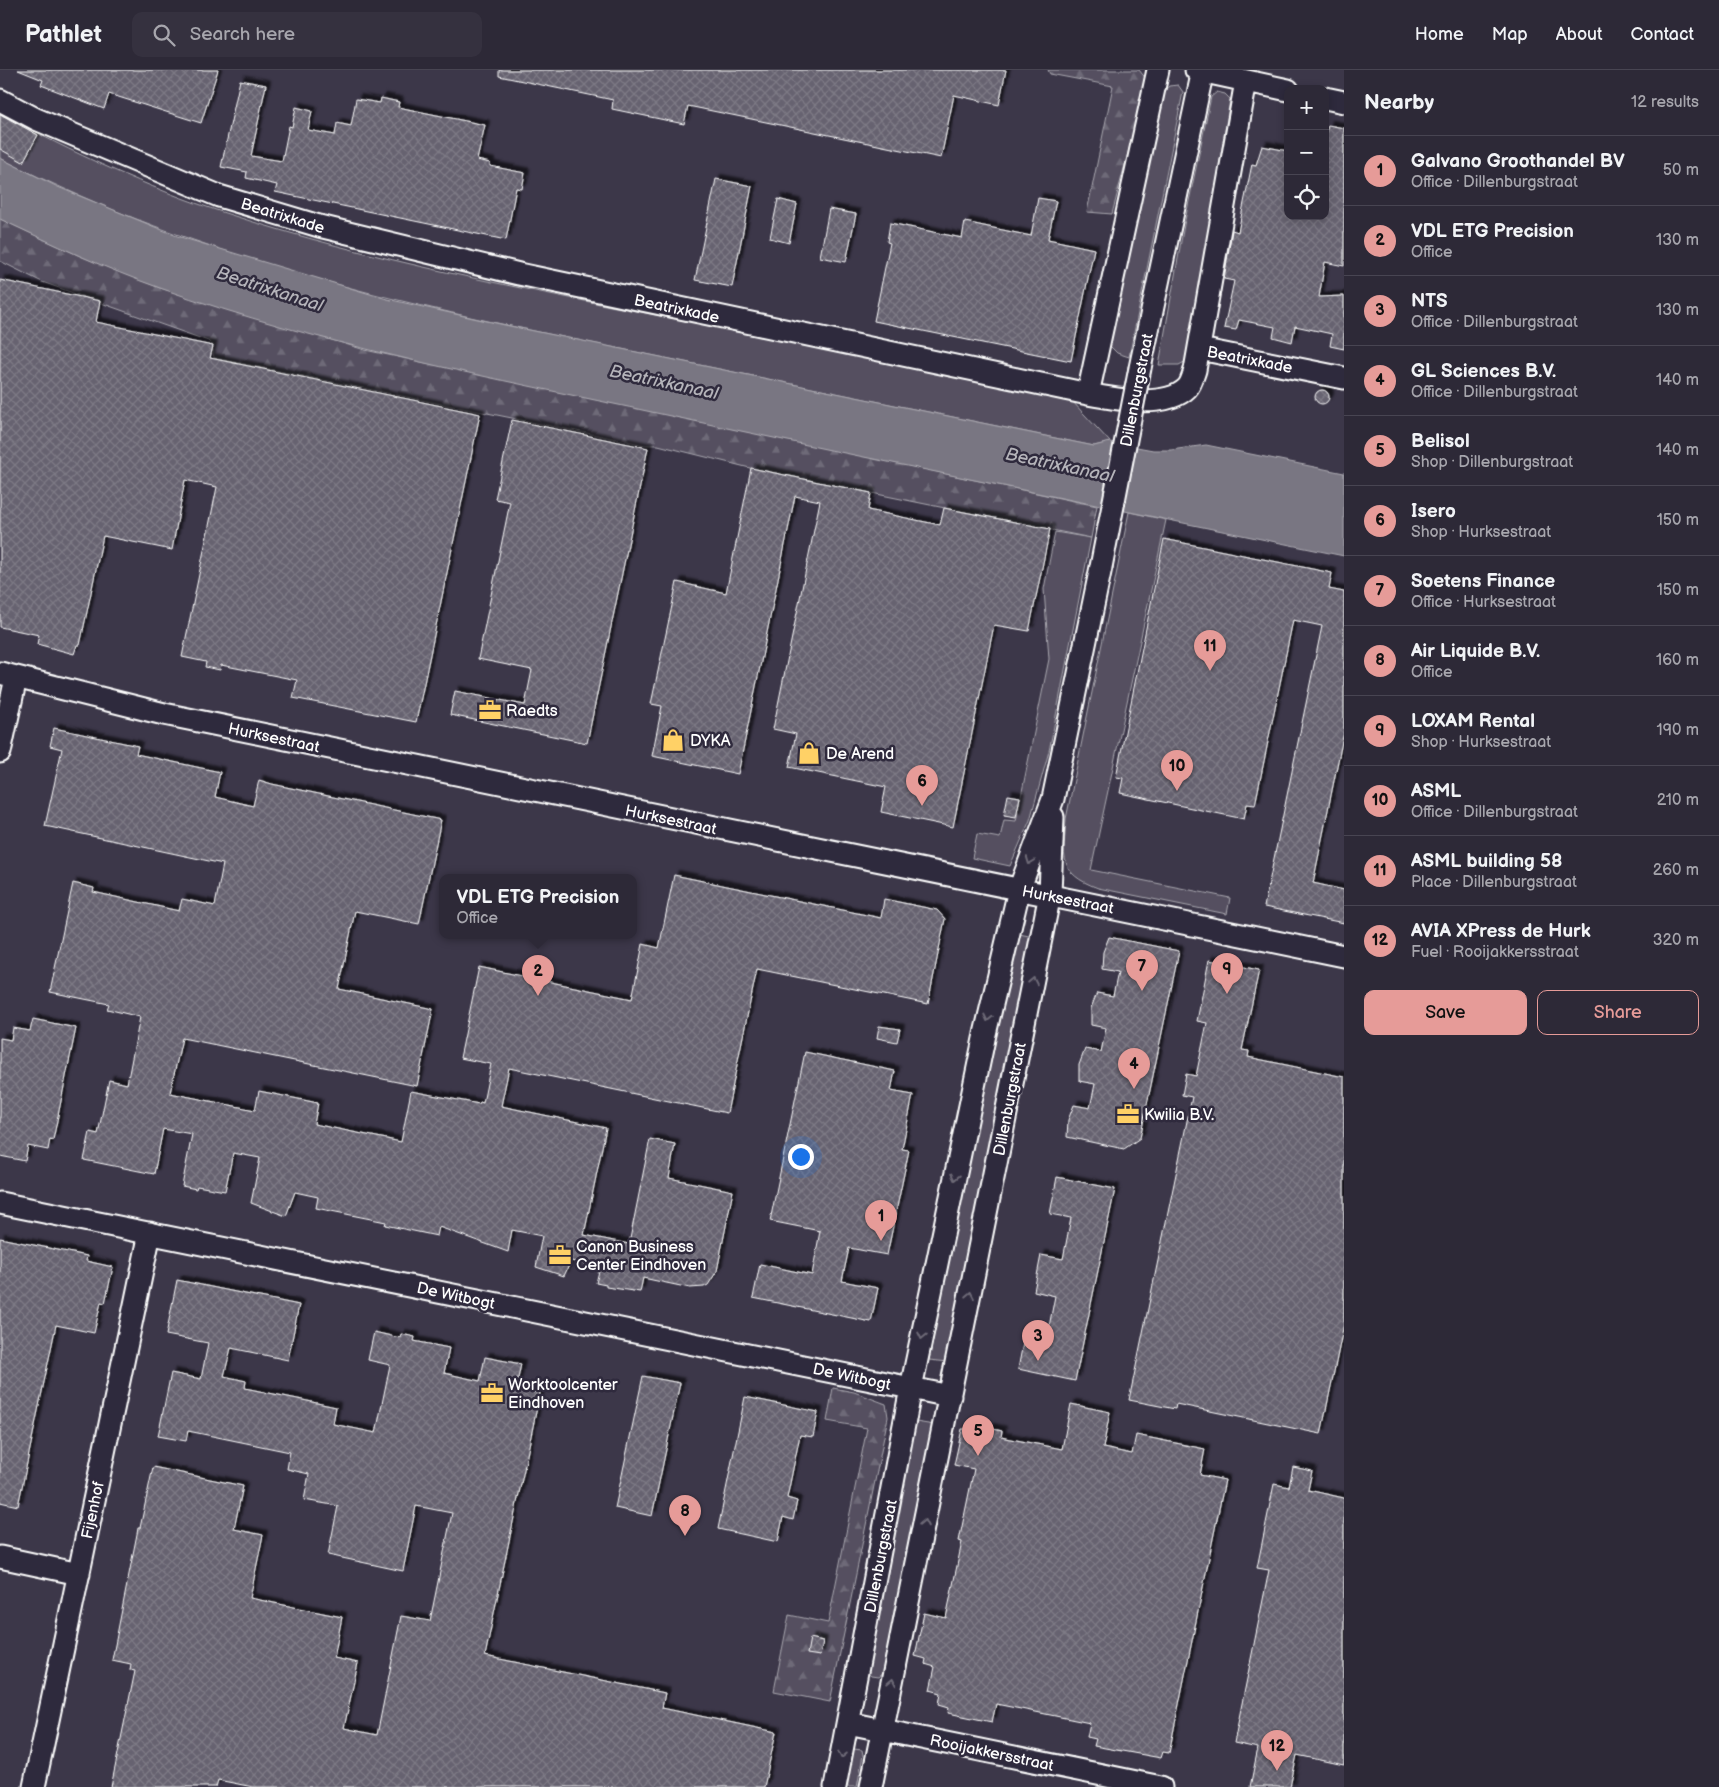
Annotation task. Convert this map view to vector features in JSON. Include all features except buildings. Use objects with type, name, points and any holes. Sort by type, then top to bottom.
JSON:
[{"type":"street","points":[[1088,394],[1158,70]]},
{"type":"street","points":[[1201,71],[1284,89]]},
{"type":"street","name":"Dillenburgstraat","points":[[835,1787],[911,1388],[984,1034],[1019,890],[1053,800],[1201,71]]},
{"type":"street","points":[[1200,349],[1246,81]]},
{"type":"street","points":[[1329,99],[1344,102]]},
{"type":"street","name":"Beatrixkade","points":[[0,100],[36,119],[219,196],[319,226],[519,274],[1088,394],[1117,399],[1149,400],[1176,396],[1188,387],[1195,370],[1200,349],[1344,378]]},
{"type":"street","points":[[0,752],[8,676]]},
{"type":"street","name":"Hurksestraat","points":[[8,676],[164,714],[1019,890],[1050,894],[1344,956]]},
{"type":"street","name":"Dillenburgstraat","points":[[871,1787],[1050,894],[1053,800]]},
{"type":"street","name":"De Witbogt","points":[[0,1203],[911,1388]]},
{"type":"street","name":"Fijenhof","points":[[34,1787],[150,1233]]},
{"type":"street","points":[[911,1388],[950,1396]]},
{"type":"street","points":[[0,1557],[79,1574]]},
{"type":"street","points":[[848,1723],[882,1730]]},
{"type":"street","name":"Rooijakkersstraat","points":[[882,1730],[1161,1787]]},
{"type":"green space","points":[[1048,70],[1139,70],[1147,80],[1112,214],[1087,212],[1113,86],[1050,74]]},
{"type":"green space","points":[[1178,85],[1183,92],[1129,357],[1117,353],[1109,345],[1136,214],[1165,91],[1169,86]]},
{"type":"green space","points":[[1217,92],[1225,94],[1230,99],[1188,360],[1179,365],[1159,365],[1184,225],[1211,97]]},
{"type":"green space","points":[[0,114],[139,181],[196,203],[280,230],[336,246],[449,273],[1071,400],[1110,442],[1094,446],[553,335],[391,298],[311,277],[232,253],[154,226],[77,194],[0,158]]},
{"type":"green space","points":[[0,219],[80,256],[160,288],[365,350],[1097,506],[1091,538],[750,468],[658,445],[646,445],[214,358],[212,345],[208,341],[42,282],[0,261]]},
{"type":"green space","points":[[1129,512],[1166,520],[1091,870],[1230,898],[1227,914],[1098,888],[1075,876],[1069,870],[1064,854],[1066,819]]},
{"type":"green space","points":[[1055,532],[1091,538],[1049,751],[1030,820],[1010,866],[972,858],[977,834],[1000,838],[1004,820],[1016,821],[1049,659],[1044,589]]},
{"type":"green space","points":[[1019,934],[1034,937],[947,1362],[929,1360],[950,1249]]},
{"type":"green space","points":[[833,1388],[854,1392],[886,1404],[888,1417],[830,1702],[774,1691],[789,1615],[828,1623],[867,1428],[827,1421]]},
{"type":"green space","points":[[916,1422],[934,1425],[883,1673],[878,1677],[871,1676],[866,1672],[866,1662]]},
{"type":"green space","points":[[854,1749],[862,1750],[863,1755],[857,1787],[843,1787],[850,1751]]},
{"type":"water","name":"Beatrixkanaal","points":[[0,158],[58,187],[177,236],[387,299],[1094,446],[1110,442],[1153,450],[1171,450],[1206,445],[1344,473],[1344,556],[535,387],[346,344],[221,309],[120,273],[0,219]]},
{"type":"place","name":"ASML building 58","points":[[1210,671]]},
{"type":"place","name":"Raedts","points":[[490,710]]},
{"type":"place","name":"DYKA","points":[[673,740]]},
{"type":"place","name":"De Arend","points":[[809,753]]},
{"type":"place","name":"ASML","points":[[1177,791]]},
{"type":"place","name":"Isero","points":[[922,806]]},
{"type":"place","name":"Soetens Finance","points":[[1142,991]]},
{"type":"place","name":"LOXAM Rental","points":[[1227,994]]},
{"type":"place","name":"VDL ETG Precision","points":[[538,996]]},
{"type":"place","name":"GL Sciences B.V.","points":[[1134,1089]]},
{"type":"place","name":"Kwilia B.V.","points":[[1128,1114]]},
{"type":"place","name":"Galvano Groothandel BV","points":[[881,1241]]},
{"type":"place","name":"Canon Business Center Eindhoven","points":[[560,1255]]},
{"type":"place","name":"NTS","points":[[1038,1361]]},
{"type":"place","name":"Worktoolcenter Eindhoven","points":[[492,1393]]},
{"type":"place","name":"Belisol","points":[[978,1456]]},
{"type":"place","name":"Air Liquide B.V.","points":[[685,1536]]},
{"type":"place","name":"AVIA XPress de Hurk","points":[[1277,1771]]}]
